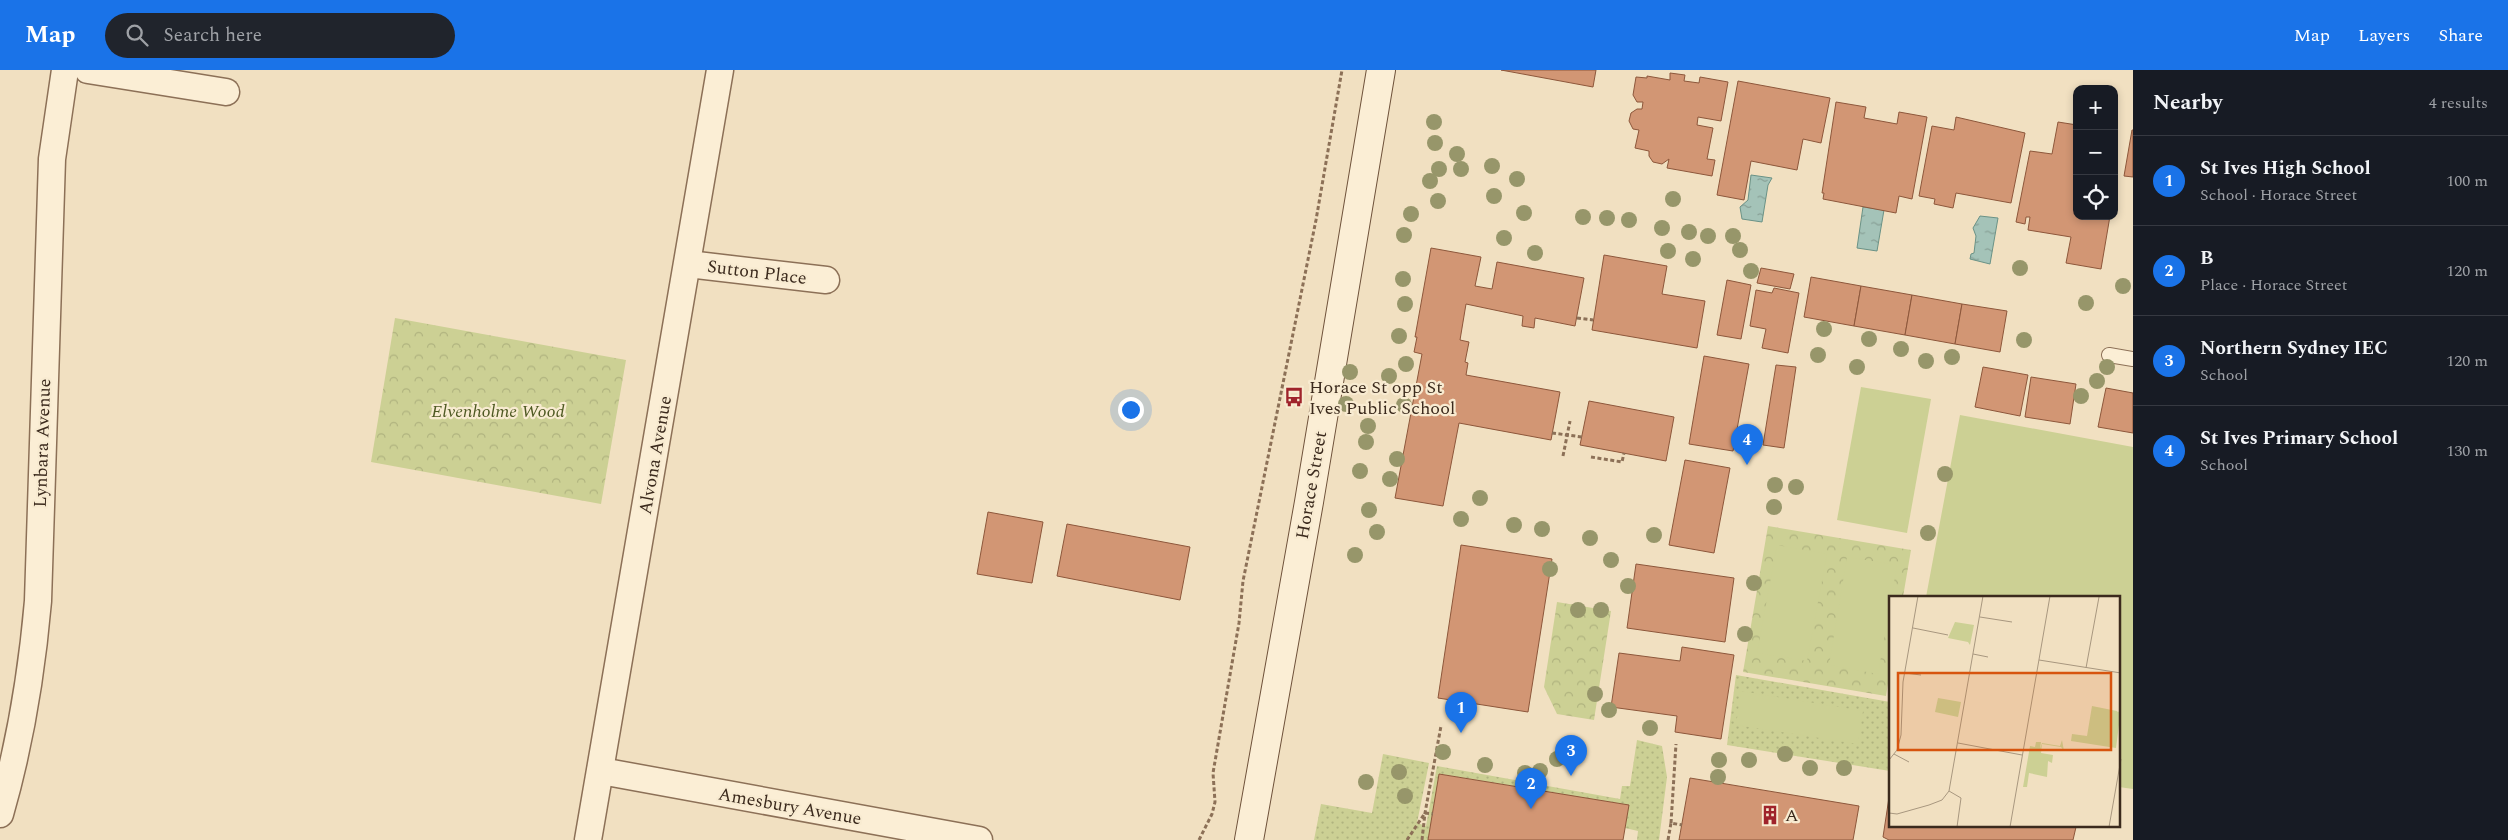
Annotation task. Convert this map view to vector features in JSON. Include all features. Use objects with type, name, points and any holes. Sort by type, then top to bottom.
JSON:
[{"type":"main road","name":"Horace Street","points":[[1249,840],[1309,502],[1381,70]]},
{"type":"street","name":"Lynbara Avenue","points":[[0,814],[35,636],[38,601],[52,159],[65,70]]},
{"type":"street","points":[[88,70],[226,92]]},
{"type":"street","name":"Alvona Avenue","points":[[588,840],[720,70]]},
{"type":"street","name":"Sutton Place","points":[[688,264],[826,280]]},
{"type":"street","name":"Amesbury Avenue","points":[[601,771],[980,840]]},
{"type":"lane","points":[[2109,355],[2133,359]]},
{"type":"path","points":[[1199,840],[1212,814],[1214,802],[1213,773],[1239,623],[1243,581],[1316,220],[1342,70]]},
{"type":"path","points":[[1576,318],[1593,320]]},
{"type":"path","points":[[1563,456],[1570,421]]},
{"type":"path","points":[[1552,433],[1582,437]]},
{"type":"path","points":[[1591,457],[1622,462],[1624,453]]},
{"type":"path","points":[[1422,840],[1440,726]]},
{"type":"path","points":[[1668,840],[1671,823],[1676,744]]},
{"type":"path","points":[[1425,813],[1433,814]]},
{"type":"path","points":[[1407,840],[1425,813]]},
{"type":"path","points":[[1671,823],[1682,825]]},
{"type":"green space","name":"Elvenholme Wood","points":[[395,318],[626,360],[601,504],[371,462]]},
{"type":"green space","points":[[1861,387],[1931,399],[1907,533],[1837,520]]},
{"type":"green space","points":[[1960,415],[2133,447],[2133,789],[2120,787],[2120,596],[1926,596]]},
{"type":"green space","points":[[1768,526],[1911,550],[1903,596],[1889,596],[1889,677],[1886,696],[1743,672]]},
{"type":"green space","points":[[1777,545],[1827,554],[1807,661],[1757,653]]},
{"type":"green space","points":[[1847,557],[1897,565],[1892,596],[1889,596],[1889,611],[1878,674],[1829,665]]},
{"type":"green space","points":[[1557,602],[1611,611],[1594,720],[1557,714],[1544,687]]},
{"type":"green space","points":[[1736,675],[1889,702],[1889,771],[1727,745]]},
{"type":"green space","points":[[1741,691],[1863,711],[1858,744],[1736,725]]},
{"type":"green space","points":[[1637,740],[1662,746],[1667,777],[1659,840],[1637,840],[1638,831],[1625,828],[1628,805],[1440,774],[1428,840],[1314,840],[1321,804],[1372,813],[1383,754],[1429,763],[1417,823],[1426,826],[1437,766],[1620,799],[1622,786],[1630,786]]},
{"type":"water","points":[[1751,175],[1772,178],[1768,185],[1762,222],[1742,219],[1740,207],[1748,200]]},
{"type":"water","points":[[1863,207],[1884,210],[1877,251],[1857,248]]},
{"type":"water","points":[[1980,216],[1998,218],[1990,264],[1970,259],[1971,254],[1974,253],[1976,236],[1973,228]]},
{"type":"building","points":[[1501,70],[1596,70],[1593,87]]},
{"type":"building","points":[[1670,73],[1685,75],[1684,81],[1699,83],[1700,77],[1728,82],[1721,121],[1698,117],[1697,125],[1713,128],[1707,159],[1715,160],[1712,176],[1667,168],[1669,159],[1662,164],[1653,162],[1649,156],[1649,151],[1635,148],[1639,130],[1633,129],[1629,121],[1631,113],[1637,109],[1642,109],[1643,102],[1637,102],[1633,95],[1636,77],[1647,78],[1647,76],[1670,80]]},
{"type":"building","points":[[1738,81],[1830,98],[1821,143],[1803,139],[1797,170],[1751,161],[1744,200],[1717,195]]},
{"type":"building","points":[[1836,102],[1866,107],[1864,118],[1897,124],[1899,112],[1927,117],[1912,199],[1899,196],[1896,213],[1823,199],[1824,193],[1822,193]]},
{"type":"building","points":[[1956,117],[2025,133],[2011,203],[1956,193],[1953,208],[1934,204],[1935,199],[1919,196],[1932,126],[1954,130]]},
{"type":"building","points":[[2058,122],[2073,124],[2073,220],[2109,220],[2101,269],[2066,263],[2071,237],[2028,230],[2030,217],[2026,217],[2025,224],[2016,222],[2030,151],[2052,154]]},
{"type":"building","points":[[2133,130],[2133,177],[2124,176]]},
{"type":"building","points":[[1431,248],[1481,257],[1475,286],[1492,289],[1497,262],[1584,278],[1575,326],[1535,318],[1534,328],[1522,326],[1523,316],[1466,304],[1460,340],[1469,342],[1465,362],[1468,363],[1466,375],[1560,392],[1551,440],[1459,423],[1443,506],[1395,498],[1422,354],[1414,352],[1417,337],[1415,337]]},
{"type":"building","points":[[1604,255],[1667,266],[1662,294],[1705,301],[1697,348],[1592,330]]},
{"type":"building","points":[[1761,268],[1794,274],[1790,289],[1757,283]]},
{"type":"building","points":[[1811,277],[1861,286],[1854,326],[1804,317]]},
{"type":"building","points":[[1727,280],[1751,285],[1741,339],[1717,335]]},
{"type":"building","points":[[1861,286],[1912,295],[1905,335],[1854,326]]},
{"type":"building","points":[[1774,288],[1799,293],[1788,353],[1762,348],[1766,329],[1750,326],[1756,290],[1772,293]]},
{"type":"building","points":[[1912,295],[1962,304],[1955,344],[1905,335]]},
{"type":"building","points":[[1962,304],[2007,311],[2000,352],[1955,344]]},
{"type":"building","points":[[1704,356],[1749,364],[1733,451],[1689,444]]},
{"type":"building","points":[[1776,365],[1796,367],[1784,448],[1763,445]]},
{"type":"building","points":[[1983,367],[2028,375],[2020,416],[1975,407]]},
{"type":"building","points":[[2031,377],[2076,384],[2070,424],[2025,417]]},
{"type":"building","points":[[2106,388],[2133,393],[2133,433],[2098,427]]},
{"type":"building","points":[[1589,401],[1674,417],[1666,461],[1580,445]]},
{"type":"building","points":[[1685,460],[1730,468],[1714,553],[1669,545]]},
{"type":"building","points":[[988,512],[1043,522],[1032,583],[977,574]]},
{"type":"building","points":[[1067,524],[1190,547],[1180,600],[1057,576]]},
{"type":"building","points":[[1461,545],[1552,559],[1528,712],[1438,698]]},
{"type":"building","points":[[1636,564],[1734,578],[1725,642],[1627,628]]},
{"type":"building","points":[[1682,647],[1734,655],[1721,739],[1675,732],[1677,716],[1611,707],[1619,653],[1680,661]]},
{"type":"building","points":[[1439,774],[1629,805],[1623,840],[1428,840]]},
{"type":"building","name":"A","points":[[1690,778],[1859,806],[1853,840],[1679,840]]},
{"type":"building","points":[[1889,798],[1889,828],[2076,828],[2073,840],[1889,840],[1883,837]]},
{"type":"place","name":"Horace St opp St Ives Public School","points":[[1294,397]]},
{"type":"place","name":"St Ives Primary School","points":[[1747,465]]},
{"type":"place","name":"St Ives High School","points":[[1461,733]]},
{"type":"place","name":"Northern Sydney IEC","points":[[1571,776]]},
{"type":"place","name":"B","points":[[1531,809]]},
{"type":"place","name":"A","points":[[1770,815]]}]
